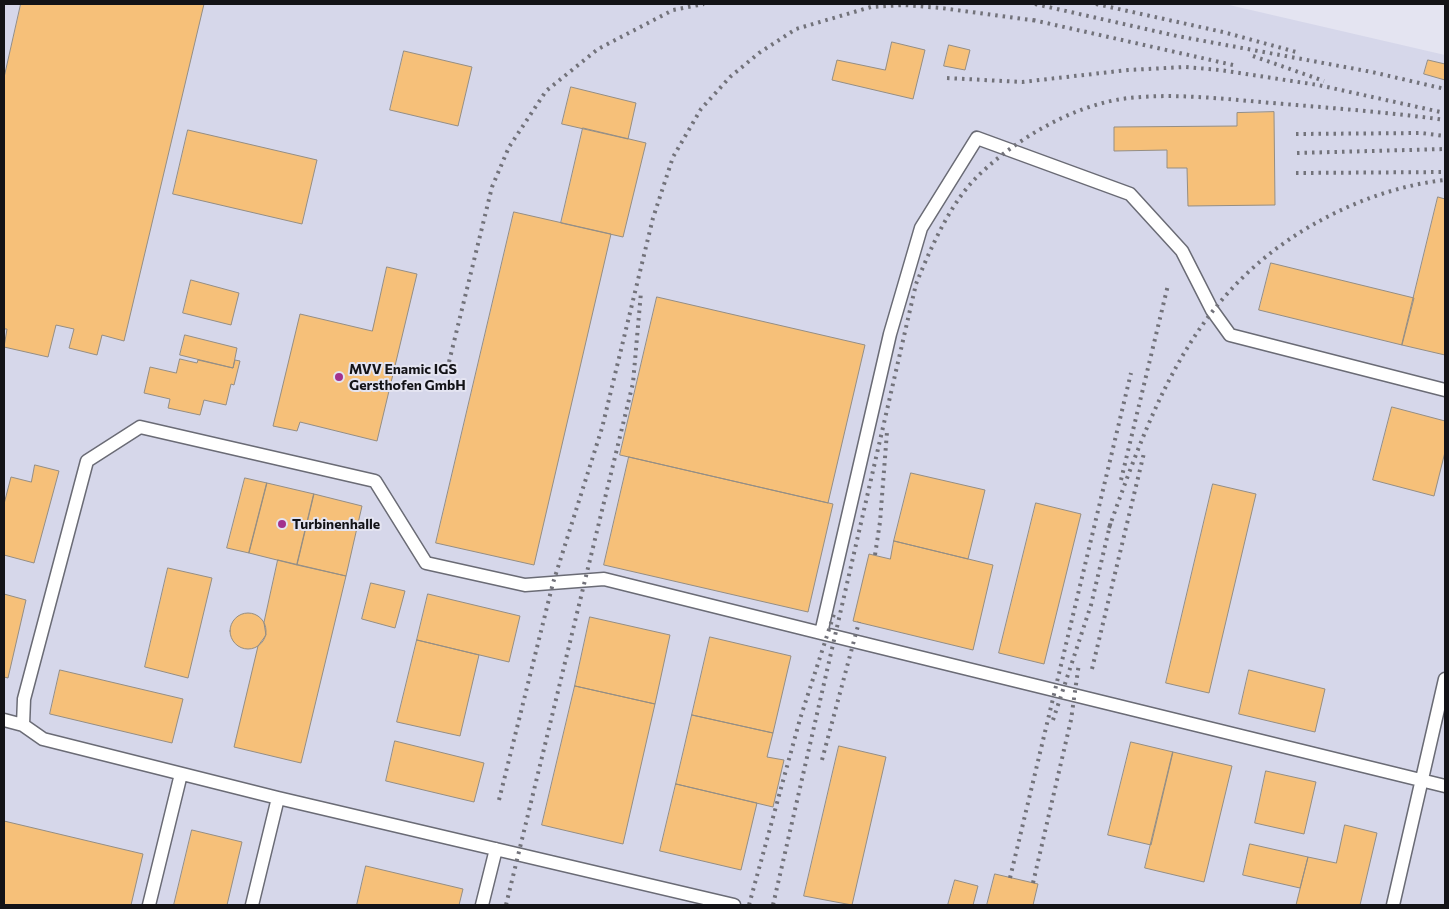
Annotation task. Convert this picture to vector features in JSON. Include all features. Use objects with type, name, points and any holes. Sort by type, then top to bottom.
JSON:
[{"type":"lane","points":[[821,632],[890,334],[921,228],[977,138],[1130,194],[1182,251],[1212,310],[1230,335],[1445,390]]},
{"type":"lane","points":[[23,725],[24,699],[87,461],[140,427],[375,481],[426,563],[525,585],[604,579],[1445,786]]},
{"type":"lane","points":[[1393,905],[1445,679]]},
{"type":"lane","points":[[4,720],[23,725],[44,739],[180,774],[734,905]]},
{"type":"lane","points":[[149,905],[180,774]]},
{"type":"lane","points":[[252,905],[278,798]]},
{"type":"lane","points":[[482,905],[496,849]]},
{"type":"shaded area","points":[[4,4],[1225,4],[1445,55],[1445,905],[4,905]]},
{"type":"building","points":[[21,4],[204,4],[124,341],[102,335],[97,355],[69,348],[74,329],[56,325],[48,357],[4,347],[7,329],[4,329],[4,78]]},
{"type":"building","points":[[892,42],[925,50],[913,99],[832,80],[837,60],[885,70]]},
{"type":"building","points":[[949,45],[970,50],[965,70],[944,66]]},
{"type":"building","points":[[404,51],[472,67],[458,126],[390,110]]},
{"type":"building","points":[[1428,60],[1445,64],[1445,80],[1424,74]]},
{"type":"building","points":[[571,87],[636,103],[628,139],[562,124]]},
{"type":"building","points":[[1274,112],[1275,205],[1188,206],[1187,168],[1167,168],[1167,150],[1114,151],[1114,127],[1237,126],[1237,113]]},
{"type":"building","points":[[583,128],[646,143],[623,237],[561,223]]},
{"type":"building","points":[[188,130],[317,160],[302,224],[173,194]]},
{"type":"building","points":[[1438,197],[1445,199],[1445,355],[1402,345]]},
{"type":"building","points":[[514,212],[611,234],[534,565],[436,543]]},
{"type":"building","points":[[1271,263],[1414,298],[1402,345],[1259,310]]},
{"type":"building","name":"MVV Enamic IGS Gersthofen GmbH","points":[[387,267],[417,274],[377,441],[300,422],[297,431],[273,426],[300,314],[372,331]]},
{"type":"building","points":[[191,280],[239,293],[231,325],[183,313]]},
{"type":"building","points":[[657,297],[865,345],[828,503],[620,455]]},
{"type":"building","points":[[185,335],[237,348],[233,368],[180,355]]},
{"type":"building","points":[[180,359],[197,363],[198,360],[233,368],[235,360],[240,361],[234,385],[231,384],[226,405],[204,400],[200,415],[168,408],[170,399],[144,393],[150,367],[176,373]]},
{"type":"building","points":[[1392,407],[1445,421],[1445,452],[1434,496],[1373,480]]},
{"type":"building","points":[[629,457],[833,504],[808,612],[604,565]]},
{"type":"building","points":[[35,465],[59,471],[34,563],[4,555],[4,504],[11,477],[31,482]]},
{"type":"building","points":[[911,473],[985,490],[968,559],[894,541]]},
{"type":"building","points":[[245,478],[267,483],[249,553],[227,548]]},
{"type":"building","name":"Turbinenhalle","points":[[267,483],[314,494],[297,565],[249,553]]},
{"type":"building","points":[[1213,484],[1256,494],[1209,693],[1166,683]]},
{"type":"building","points":[[314,494],[362,506],[346,576],[297,565]]},
{"type":"building","points":[[1036,503],[1081,514],[1044,664],[999,653]]},
{"type":"building","points":[[894,541],[993,565],[973,650],[853,621],[869,554],[890,559]]},
{"type":"building","points":[[278,560],[346,576],[301,763],[234,747],[258,646],[266,635],[264,623]]},
{"type":"building","points":[[168,568],[212,578],[188,678],[145,667]]},
{"type":"building","points":[[371,583],[405,591],[395,628],[362,619]]},
{"type":"building","points":[[4,594],[26,600],[8,678],[4,677]]},
{"type":"building","points":[[428,594],[520,616],[509,662],[417,640]]},
{"type":"building","points":[[248,613],[260,619],[266,631],[260,643],[248,649],[236,643],[230,631],[236,619]]},
{"type":"building","points":[[590,617],[670,635],[655,704],[575,686]]},
{"type":"building","points":[[710,637],[791,656],[773,733],[692,715]]},
{"type":"building","points":[[417,640],[479,655],[460,736],[397,722]]},
{"type":"building","points":[[60,670],[183,699],[172,743],[50,714]]},
{"type":"building","points":[[1249,670],[1325,689],[1315,732],[1239,714]]},
{"type":"building","points":[[575,686],[655,704],[623,844],[542,825]]},
{"type":"building","points":[[692,715],[773,733],[767,757],[784,760],[773,807],[676,784]]},
{"type":"building","points":[[395,741],[484,763],[474,802],[386,781]]},
{"type":"building","points":[[1131,742],[1173,752],[1151,845],[1108,835]]},
{"type":"building","points":[[839,746],[886,757],[852,905],[804,896]]},
{"type":"building","points":[[1173,752],[1232,766],[1204,882],[1145,868]]},
{"type":"building","points":[[1266,771],[1316,782],[1304,834],[1255,823]]},
{"type":"building","points":[[676,784],[757,803],[741,870],[660,851]]},
{"type":"building","points":[[4,821],[143,854],[131,905],[4,905]]},
{"type":"building","points":[[1345,825],[1377,833],[1360,905],[1296,905],[1308,857],[1336,863]]},
{"type":"building","points":[[192,830],[242,842],[227,905],[174,905]]},
{"type":"building","points":[[1250,844],[1308,857],[1300,888],[1243,875]]},
{"type":"building","points":[[366,866],[463,889],[459,905],[357,905]]},
{"type":"building","points":[[995,874],[1038,884],[1033,905],[987,905]]},
{"type":"building","points":[[955,880],[978,886],[973,905],[948,905]]},
{"type":"railway","points":[[449,362],[492,187],[509,147],[546,91],[598,49],[673,10],[704,4]]},
{"type":"railway","points":[[1035,4],[1177,36],[1372,72],[1445,89]]},
{"type":"railway","points":[[1096,4],[1223,32],[1300,53]]},
{"type":"railway","points":[[499,800],[553,583],[602,428],[653,218],[673,157],[701,109],[730,77],[759,53],[796,29],[871,7],[904,5],[941,8],[1038,21]]},
{"type":"railway","points":[[1033,20],[1233,65]]},
{"type":"railway","points":[[1253,56],[1324,81]]},
{"type":"railway","points":[[947,78],[1022,82],[1128,70],[1185,67],[1220,70],[1318,85],[1445,113]]},
{"type":"railway","points":[[773,905],[916,284],[933,244],[947,218],[972,182],[1005,153],[1044,127],[1086,108],[1129,98],[1165,96],[1219,98],[1381,112],[1445,120]]},
{"type":"railway","points":[[1296,134],[1421,133],[1445,136]]},
{"type":"railway","points":[[1297,153],[1445,149]]},
{"type":"railway","points":[[1296,173],[1445,172]]},
{"type":"railway","points":[[1109,528],[1127,478],[1166,386],[1190,344],[1217,305],[1250,270],[1290,239],[1337,212],[1390,192],[1417,184],[1445,180]]},
{"type":"railway","points":[[1121,480],[1168,285]]},
{"type":"railway","points":[[506,905],[633,383],[641,292]]},
{"type":"railway","points":[[1010,878],[1131,373]]},
{"type":"railway","points":[[875,555],[880,522],[887,432]]},
{"type":"railway","points":[[1092,669],[1144,453]]},
{"type":"railway","points":[[1053,720],[1091,605],[1111,521]]},
{"type":"railway","points":[[749,905],[800,719],[835,611]]},
{"type":"railway","points":[[822,760],[859,622]]},
{"type":"railway","points":[[1033,883],[1071,720],[1079,663]]},
{"type":"place","name":"MVV Enamic IGS Gersthofen GmbH","points":[[339,377]]},
{"type":"place","name":"Turbinenhalle","points":[[282,524]]}]
